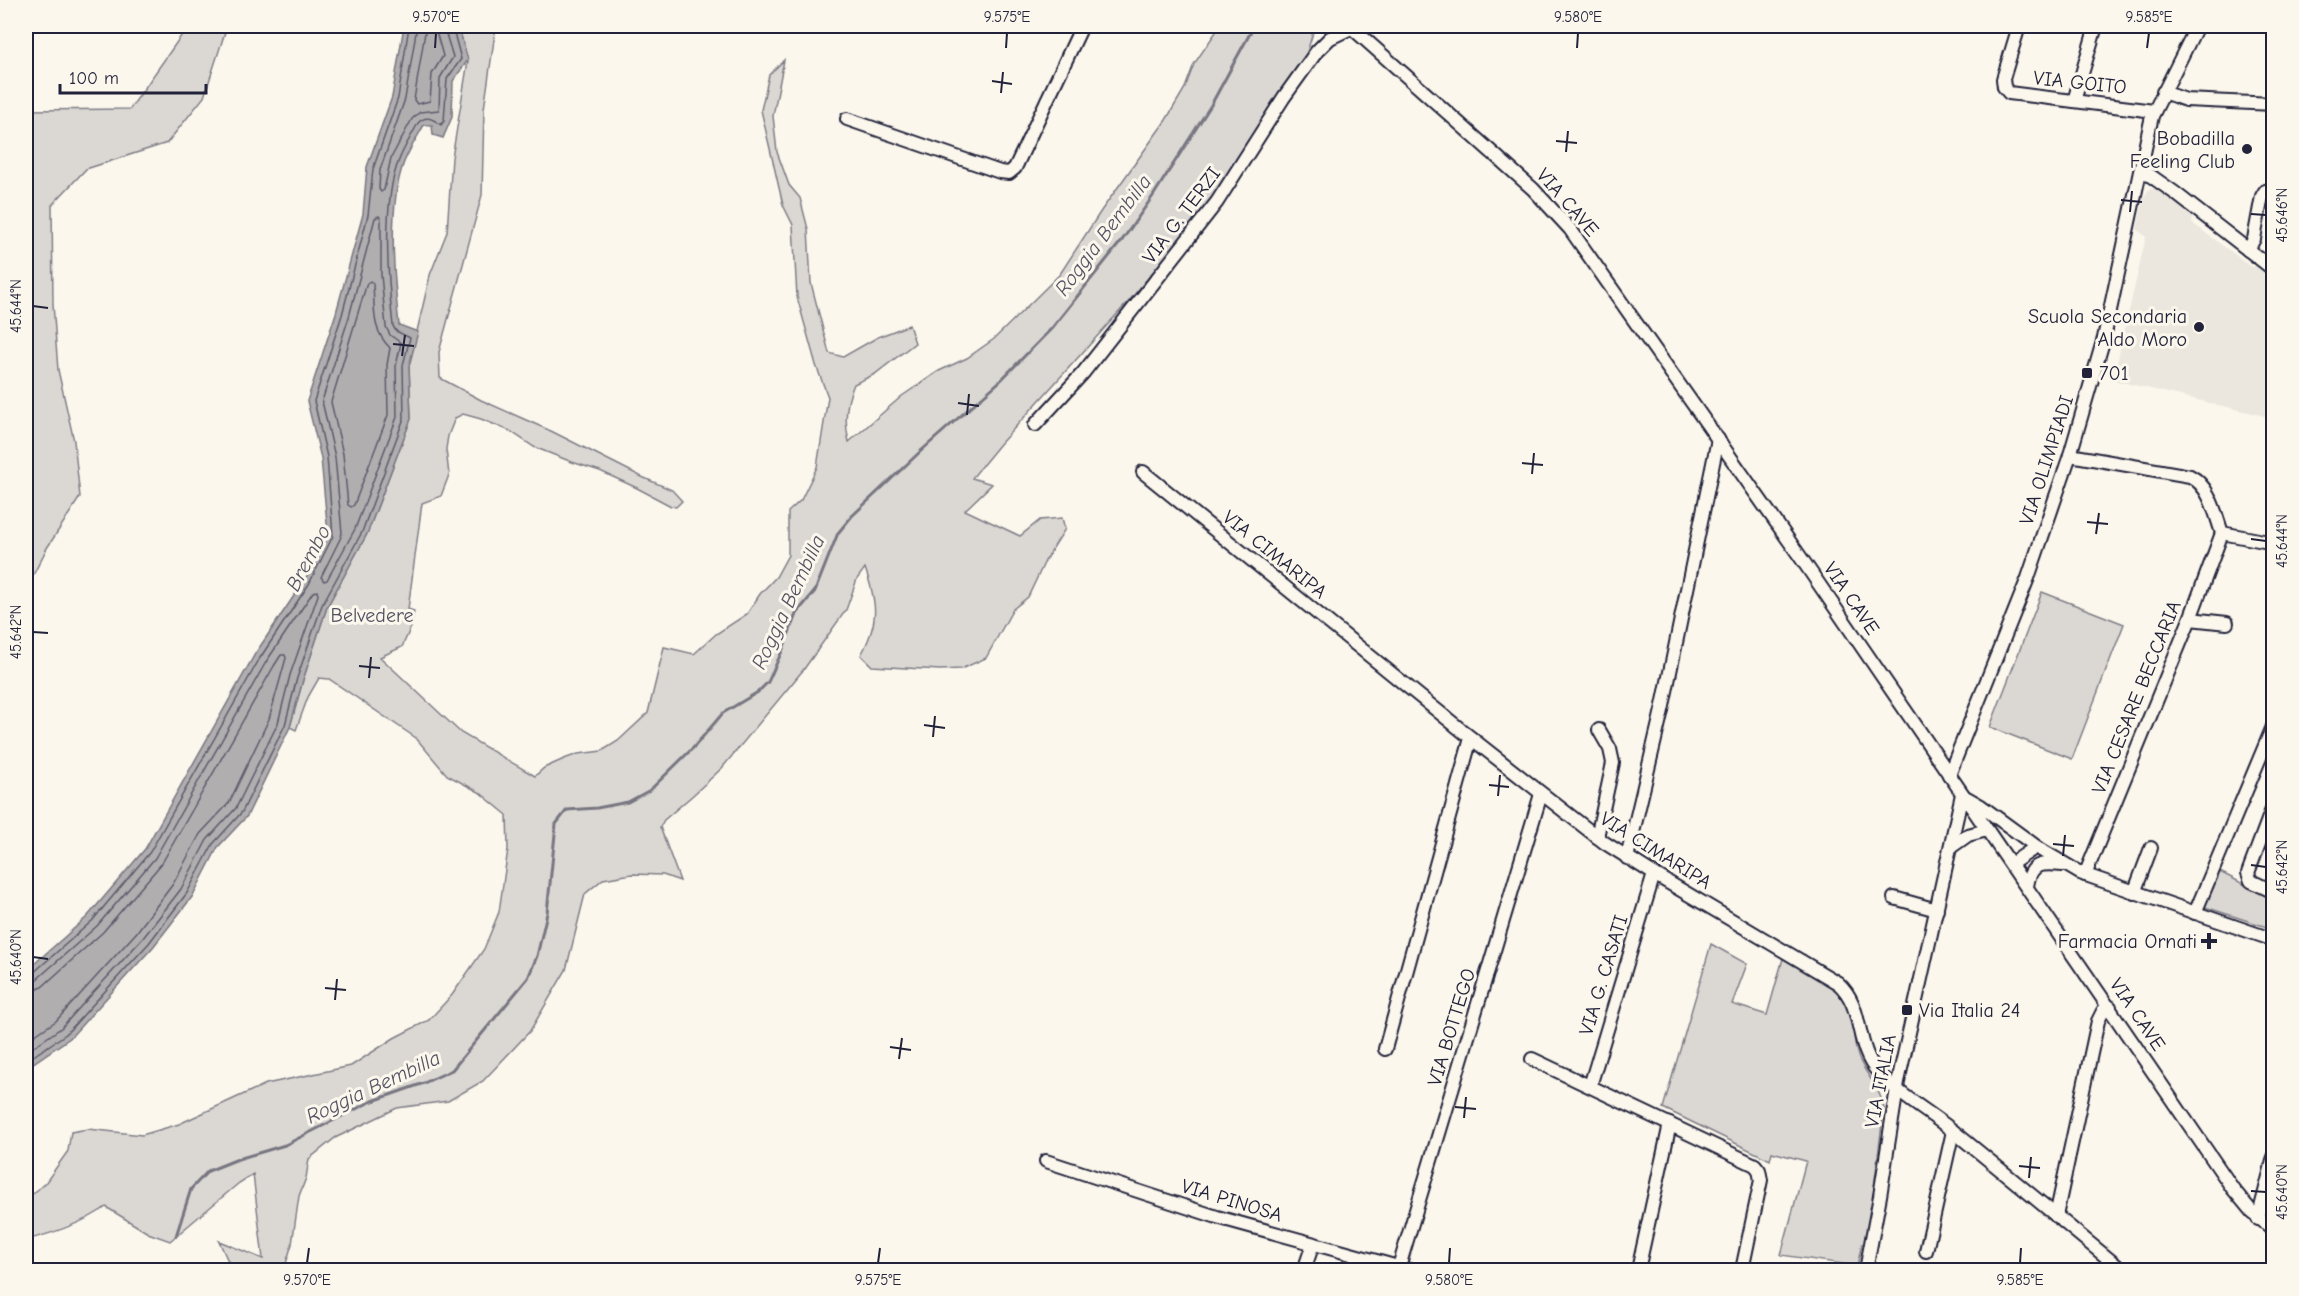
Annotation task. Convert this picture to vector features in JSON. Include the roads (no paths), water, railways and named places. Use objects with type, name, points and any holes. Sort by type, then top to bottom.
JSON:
[{"type":"street","points":[[847,119],[1000,172],[1010,173],[1015,168],[1082,26]]},
{"type":"street","name":"VIA G. TERZI","points":[[1035,425],[1083,373],[1217,202],[1284,97],[1317,51],[1330,38],[1352,26]]},
{"type":"street","name":"VIA CAVE","points":[[1352,26],[1556,211],[1718,439],[2233,1189],[2258,1219],[2274,1230]]},
{"type":"street","name":"VIA GOITO","points":[[2019,26],[2004,76],[2004,87],[2012,94],[2154,111]]},
{"type":"street","points":[[2074,101],[2096,26]]},
{"type":"street","name":"VIA OLIMPIADI","points":[[1949,775],[2028,578],[2070,455],[2104,338],[2154,111],[2197,26]]},
{"type":"street","points":[[2163,92],[2186,100],[2274,104]]},
{"type":"street","points":[[2141,169],[2171,189],[2274,270]]},
{"type":"street","points":[[2248,250],[2254,239],[2262,196],[2265,191],[2274,189]]},
{"type":"street","points":[[1627,858],[1663,706],[1718,439]]},
{"type":"street","points":[[2070,455],[2193,477],[2206,491],[2222,533],[2274,543]]},
{"type":"street","name":"VIA CIMARIPA","points":[[1143,472],[1470,738],[1597,837],[1627,858],[1838,983],[1853,1003],[1860,1039],[1867,1057],[1877,1071],[2122,1270]]},
{"type":"street","name":"VIA CESARE BECCARIA","points":[[2085,874],[2190,619],[2222,533]]},
{"type":"street","points":[[2190,619],[2227,623]]},
{"type":"street","points":[[2194,913],[2274,724]]},
{"type":"street","points":[[1597,837],[1613,766],[1611,749],[1599,730]]},
{"type":"street","points":[[1385,1049],[1470,738]]},
{"type":"street","name":"VIA BOTTEGO","points":[[1402,1270],[1541,794]]},
{"type":"street","points":[[1963,796],[1981,806],[2036,847],[2085,874],[2274,940]]},
{"type":"street","name":"VIA ITALIA","points":[[1866,1270],[1897,1088],[1963,796]]},
{"type":"street","points":[[2274,804],[2247,873],[2251,881],[2274,892]]},
{"type":"street","points":[[1951,847],[1968,835],[1987,830]]},
{"type":"street","points":[[2011,864],[2036,847]]},
{"type":"street","points":[[2134,893],[2151,848]]},
{"type":"street","points":[[2027,886],[2030,874],[2035,867],[2045,864],[2066,865]]},
{"type":"street","name":"VIA G. CASATI","points":[[1590,1086],[1654,874]]},
{"type":"street","points":[[1894,898],[1937,910]]},
{"type":"street","points":[[2056,1216],[2098,1021],[2103,1011],[2110,1007]]},
{"type":"street","points":[[1532,1059],[1750,1162],[1759,1170],[1760,1184],[1742,1270]]},
{"type":"street","points":[[1638,1270],[1671,1124]]},
{"type":"street","points":[[1926,1251],[1953,1131]]},
{"type":"street","points":[[2258,1219],[2274,1157]]},
{"type":"street","name":"VIA PINOSA","points":[[1046,1161],[1209,1215],[1402,1270]]},
{"type":"street","points":[[1304,1270],[1313,1244]]},
{"type":"water","points":[[404,26],[462,26],[460,32],[468,60],[453,81],[452,117],[443,138],[433,135],[432,125],[424,125],[404,162],[395,200],[393,243],[399,325],[418,332],[409,366],[411,419],[367,534],[327,607],[290,727],[247,816],[218,847],[192,897],[153,947],[70,1038],[26,1068],[26,971],[87,917],[145,849],[255,654],[304,581],[328,534],[321,458],[307,401],[336,313],[363,214],[367,167],[392,97]]},
{"type":"waterway","name":"Roggia Bembilla","points":[[176,1236],[191,1189],[208,1171],[285,1145],[370,1102],[424,1083],[452,1070],[528,978],[537,956],[547,913],[556,824],[567,810],[597,808],[628,802],[650,790],[694,747],[723,713],[758,692],[768,682],[796,614],[815,591],[838,533],[852,516],[999,382],[1052,328],[1123,239],[1153,196],[1211,105],[1254,26]]},
{"type":"place","name":"Bobadilla Feeling Club","points":[[2247,149]]},
{"type":"place","name":"Scuola Secondaria Aldo Moro","points":[[2199,327]]},
{"type":"place","name":"701","points":[[2087,373]]},
{"type":"place","name":"Farmacia Ornati","points":[[2209,941]]},
{"type":"place","name":"Via Italia 24","points":[[1907,1010]]},
{"type":"water label","name":"Brembo","points":[[308,558]]},
{"type":"park label","name":"Belvedere","points":[[372,615]]}]
